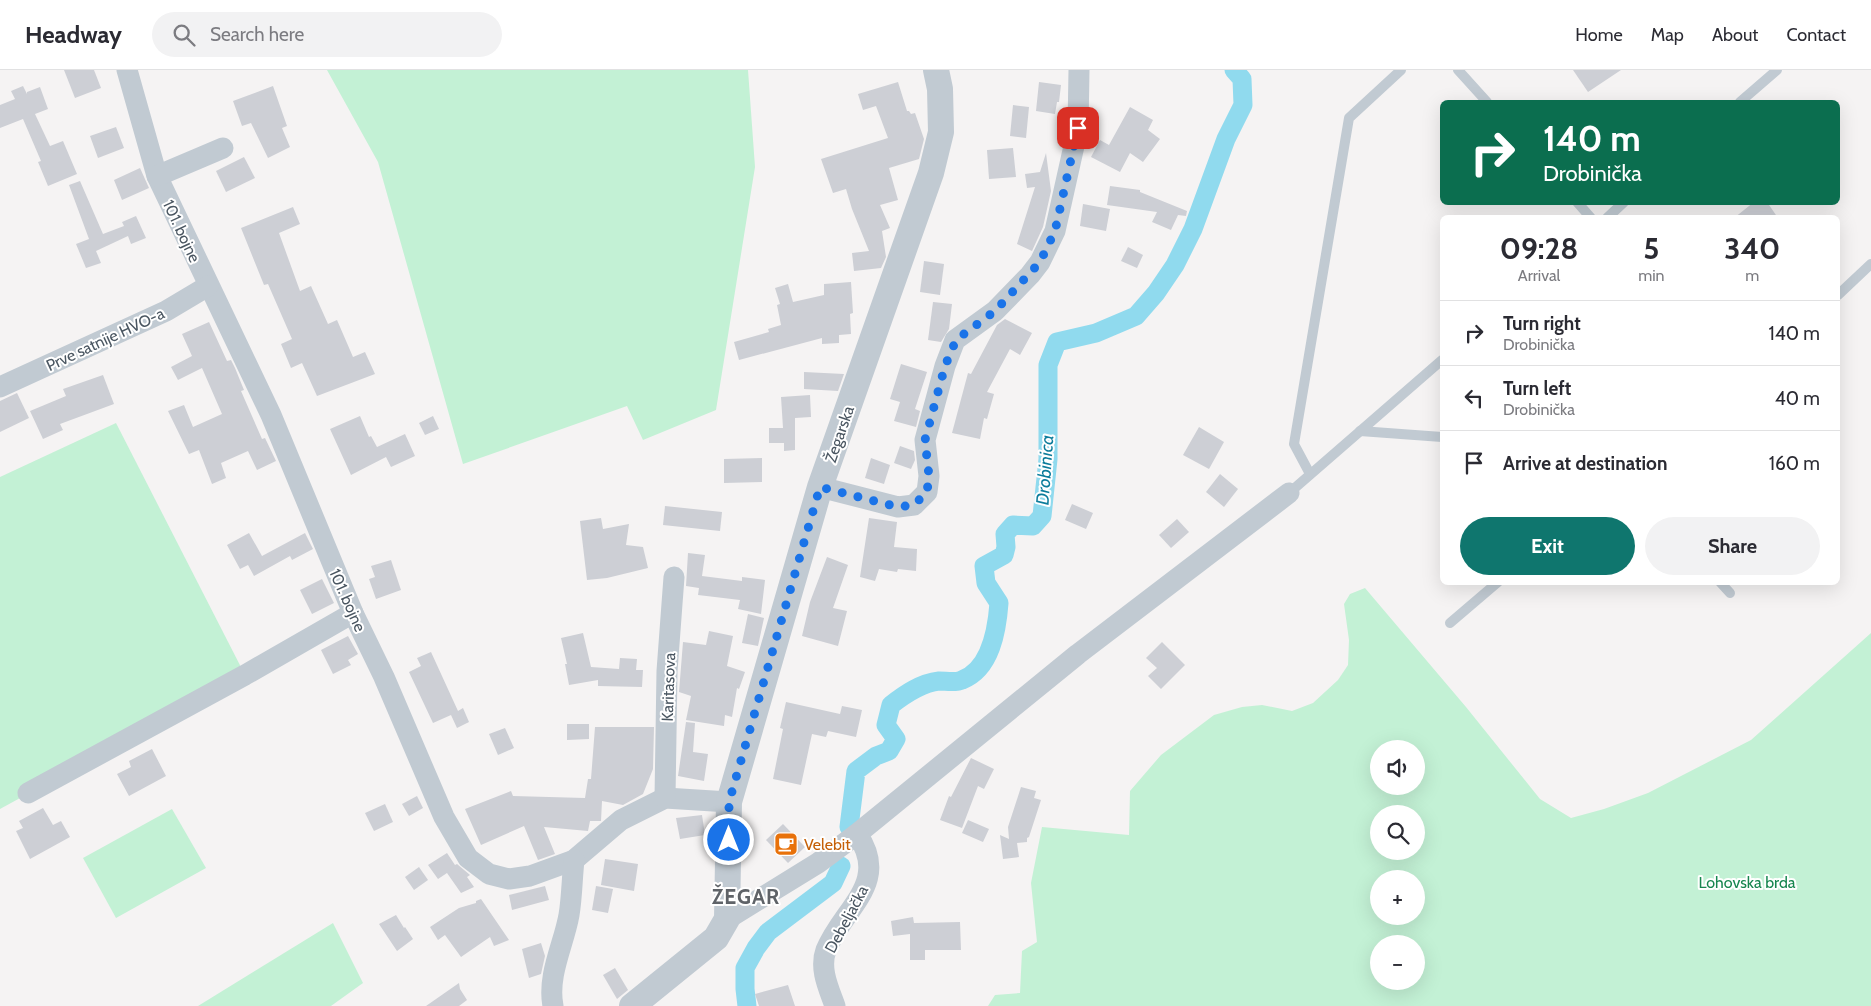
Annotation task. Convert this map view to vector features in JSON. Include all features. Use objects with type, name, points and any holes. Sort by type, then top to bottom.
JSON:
[{"type":"street","name":"101. bojne","points":[[127,70],[157,176],[271,415],[353,613],[384,677],[444,818],[468,858],[489,874],[508,879],[530,876],[574,860],[621,820],[665,798]]},
{"type":"street","name":"Žegarska","points":[[727,919],[729,802],[820,487],[931,173],[941,132],[940,89],[936,70]]},
{"type":"street","points":[[820,487],[898,507],[914,505],[927,492],[929,476],[925,440],[945,366],[956,340],[995,311],[1030,274],[1040,262],[1055,231],[1078,128],[1079,70]]},
{"type":"street","points":[[157,176],[222,148]]},
{"type":"street","name":"Prve satnije HVO-a","points":[[0,387],[166,311],[208,286]]},
{"type":"street","points":[[632,1006],[716,938],[727,919],[818,863],[857,834],[1071,660],[1289,493]]},
{"type":"street","name":"Karitasova","points":[[665,798],[667,672],[674,577]]},
{"type":"street","points":[[28,793],[245,675],[353,613]]},
{"type":"street","points":[[665,798],[729,802]]},
{"type":"street","name":"Debeljačka","points":[[835,1006],[825,979],[824,964],[826,951],[854,906],[868,877],[870,865],[867,848],[857,834]]},
{"type":"street","points":[[553,1006],[551,997],[556,962],[569,915],[574,860]]},
{"type":"lane","points":[[1310,474],[1294,444],[1350,118],[1401,70]]},
{"type":"lane","points":[[1458,70],[1485,100]]},
{"type":"lane","points":[[1742,100],[1777,70]]},
{"type":"lane","points":[[1580,205],[1589,215]]},
{"type":"lane","points":[[1610,215],[1621,205]]},
{"type":"lane","points":[[1840,293],[1871,264]]},
{"type":"lane","points":[[1289,493],[1440,362]]},
{"type":"lane","points":[[1360,431],[1440,437]]},
{"type":"lane","points":[[1450,623],[1494,585]]},
{"type":"lane","points":[[1723,585],[1730,593]]},
{"type":"green space","points":[[327,70],[748,70],[755,167],[716,410],[643,440],[627,406],[463,464],[378,162]]},
{"type":"green space","points":[[116,423],[245,675],[0,809],[0,477]]},
{"type":"green space","name":"Lohovska brda","points":[[1365,588],[1466,707],[1540,799],[1571,818],[1604,809],[1648,793],[1751,740],[1871,633],[1871,1006],[988,1006],[995,995],[1020,993],[1022,951],[1037,942],[1031,883],[1042,827],[1129,835],[1130,791],[1161,755],[1214,715],[1242,707],[1262,705],[1292,711],[1313,703],[1338,680],[1348,665],[1349,640],[1344,604],[1350,594]]},
{"type":"green space","points":[[172,809],[206,868],[116,918],[83,858]]},
{"type":"green space","points":[[333,923],[363,983],[331,1006],[198,1006]]},
{"type":"building","points":[[64,70],[94,70],[101,88],[75,98]]},
{"type":"building","points":[[1573,70],[1621,70],[1588,92]]},
{"type":"building","points":[[898,82],[907,111],[911,114],[915,113],[924,139],[919,159],[889,168],[898,200],[880,205],[890,228],[882,231],[886,257],[881,268],[854,271],[852,253],[869,251],[846,189],[833,193],[821,159],[888,138],[876,106],[863,110],[858,94]]},
{"type":"building","points":[[1039,82],[1061,85],[1055,114],[1036,111]]},
{"type":"building","points":[[23,86],[27,94],[27,92],[40,87],[48,109],[35,114],[50,146],[63,141],[77,174],[48,186],[38,162],[41,161],[23,119],[0,128],[0,105],[15,99],[11,91]]},
{"type":"building","points":[[273,86],[287,126],[282,128],[290,147],[268,158],[251,123],[242,126],[233,101]]},
{"type":"building","points":[[1013,105],[1029,107],[1026,138],[1010,136]]},
{"type":"building","points":[[1130,107],[1153,120],[1148,130],[1160,139],[1143,162],[1130,153],[1120,172],[1091,157],[1100,140],[1109,145]]},
{"type":"building","points":[[116,127],[124,148],[98,158],[90,136]]},
{"type":"building","points":[[1013,148],[1016,177],[989,179],[987,150]]},
{"type":"building","points":[[1046,153],[1051,191],[1043,227],[1032,251],[1017,244],[1035,187],[1027,188],[1025,174],[1040,172]]},
{"type":"building","points":[[244,157],[255,178],[226,192],[216,171]]},
{"type":"building","points":[[140,168],[149,188],[122,200],[114,180]]},
{"type":"building","points":[[80,181],[103,234],[124,226],[122,222],[136,216],[146,238],[131,244],[128,236],[96,251],[101,263],[86,268],[76,244],[89,239],[69,185]]},
{"type":"building","points":[[1110,186],[1140,190],[1140,192],[1187,211],[1186,216],[1178,215],[1171,230],[1152,222],[1157,212],[1107,205]]},
{"type":"building","points":[[1083,204],[1110,209],[1106,231],[1080,226]]},
{"type":"building","points":[[1750,205],[1769,205],[1776,215],[1738,215]]},
{"type":"building","points":[[293,207],[300,224],[279,233],[300,291],[311,286],[328,324],[337,320],[353,357],[365,352],[375,374],[317,396],[302,363],[291,368],[281,344],[292,339],[268,284],[264,285],[241,228]]},
{"type":"building","points":[[1128,247],[1143,255],[1137,268],[1121,261]]},
{"type":"building","points":[[924,261],[944,264],[940,295],[920,292]]},
{"type":"building","points":[[851,282],[853,313],[850,314],[851,334],[839,335],[839,343],[822,344],[822,338],[739,360],[734,342],[769,332],[768,329],[781,325],[777,305],[780,304],[775,288],[788,284],[793,302],[824,295],[824,284]]},
{"type":"building","points":[[933,302],[952,304],[949,329],[941,342],[928,340]]},
{"type":"building","points":[[1005,319],[1032,333],[1020,355],[1010,349],[987,392],[994,394],[987,419],[984,418],[980,439],[952,433],[968,373],[971,374],[997,325]]},
{"type":"building","points":[[209,322],[227,361],[231,360],[235,368],[244,390],[241,391],[262,439],[265,438],[276,461],[257,470],[248,451],[221,463],[226,478],[212,484],[199,450],[189,454],[168,411],[184,405],[193,427],[222,414],[202,368],[178,380],[171,367],[192,356],[182,334]]},
{"type":"building","points":[[901,364],[927,372],[915,409],[920,411],[916,427],[894,421],[900,402],[890,399]]},
{"type":"building","points":[[804,372],[844,374],[838,391],[804,389]]},
{"type":"building","points":[[103,375],[114,404],[60,424],[63,430],[43,439],[30,411],[66,396],[63,389]]},
{"type":"building","points":[[17,393],[29,418],[0,432],[0,401]]},
{"type":"building","points":[[810,395],[811,417],[795,418],[795,450],[784,451],[784,443],[769,443],[769,428],[783,428],[781,397]]},
{"type":"building","points":[[360,416],[369,437],[371,436],[377,447],[405,434],[415,456],[391,467],[386,457],[351,475],[330,429]]},
{"type":"building","points":[[433,416],[439,429],[425,435],[419,423]]},
{"type":"building","points":[[1199,427],[1224,442],[1209,469],[1183,455]]},
{"type":"building","points":[[900,446],[914,451],[915,460],[911,469],[894,463]]},
{"type":"building","points":[[762,458],[762,482],[724,483],[724,459]]},
{"type":"building","points":[[871,458],[890,465],[884,484],[865,478]]},
{"type":"building","points":[[1220,474],[1238,489],[1224,507],[1206,492]]},
{"type":"building","points":[[1072,504],[1093,513],[1086,529],[1065,520]]},
{"type":"building","points":[[665,506],[722,512],[720,531],[663,525]]},
{"type":"building","points":[[601,518],[603,529],[629,524],[626,545],[643,547],[648,568],[607,578],[587,580],[580,521]]},
{"type":"building","points":[[869,518],[897,522],[894,547],[917,549],[916,571],[898,569],[897,572],[879,569],[875,581],[860,577]]},
{"type":"building","points":[[1177,519],[1189,532],[1171,548],[1159,535]]},
{"type":"building","points":[[249,533],[262,556],[305,533],[313,549],[292,560],[290,556],[254,576],[248,565],[240,569],[227,545]]},
{"type":"building","points":[[688,553],[705,555],[702,576],[742,581],[742,577],[765,580],[761,614],[738,609],[740,600],[698,595],[699,588],[686,586]]},
{"type":"building","points":[[827,557],[848,565],[833,608],[847,611],[838,646],[802,636],[810,602]]},
{"type":"building","points":[[391,560],[401,590],[376,599],[369,579],[375,577],[371,566]]},
{"type":"building","points":[[322,579],[334,603],[312,614],[300,590]]},
{"type":"building","points":[[748,614],[764,618],[758,646],[742,643]]},
{"type":"building","points":[[709,631],[733,636],[727,666],[745,672],[739,689],[737,688],[732,717],[725,715],[724,726],[686,720],[691,696],[679,692],[683,642],[706,645]]},
{"type":"building","points":[[583,633],[591,667],[619,669],[620,658],[637,659],[636,670],[643,670],[642,687],[598,686],[598,680],[569,685],[565,664],[567,664],[561,638]]},
{"type":"building","points":[[348,636],[358,654],[348,660],[351,665],[333,674],[321,650]]},
{"type":"building","points":[[1162,642],[1185,665],[1161,689],[1148,676],[1157,668],[1146,658]]},
{"type":"building","points":[[431,652],[458,711],[463,708],[469,722],[457,728],[451,715],[433,723],[409,672],[421,666],[417,658]]},
{"type":"building","points":[[786,702],[840,714],[842,706],[862,710],[856,737],[828,731],[826,737],[812,734],[801,785],[773,779],[783,729],[780,728]]},
{"type":"building","points":[[686,722],[695,723],[693,752],[708,754],[704,781],[678,776]]},
{"type":"building","points":[[567,724],[589,724],[589,739],[567,740]]},
{"type":"building","points":[[595,727],[654,727],[653,769],[643,794],[623,805],[602,801],[601,821],[590,821],[588,831],[544,827],[555,854],[538,860],[524,826],[481,845],[465,809],[511,791],[513,796],[585,798],[588,779],[591,779]]},
{"type":"building","points":[[505,728],[514,748],[498,755],[489,734]]},
{"type":"building","points":[[152,749],[166,776],[129,796],[117,774],[131,767],[129,761]]},
{"type":"building","points":[[971,758],[994,769],[984,789],[978,786],[962,828],[940,820],[949,796],[951,797]]},
{"type":"building","points":[[1021,787],[1036,791],[1034,798],[1041,800],[1027,842],[1017,843],[1019,857],[1003,859],[1000,835],[1009,839],[1008,827]]},
{"type":"building","points":[[417,796],[423,808],[409,816],[402,804]]},
{"type":"building","points":[[385,804],[393,822],[374,831],[365,813]]},
{"type":"building","points":[[43,808],[53,825],[61,821],[70,837],[30,859],[16,831],[23,828],[19,821]]},
{"type":"building","points":[[702,815],[705,835],[680,839],[676,818]]},
{"type":"building","points":[[968,820],[989,829],[983,842],[962,833]]},
{"type":"building","points":[[783,824],[805,847],[788,863],[766,840]]},
{"type":"building","points":[[447,853],[455,865],[457,864],[470,875],[467,877],[474,887],[461,893],[447,873],[438,879],[428,865]]},
{"type":"building","points":[[605,859],[638,864],[634,891],[601,885]]},
{"type":"building","points":[[419,867],[428,880],[414,890],[405,877]]},
{"type":"building","points":[[545,886],[549,900],[512,910],[509,895]]},
{"type":"building","points":[[596,886],[613,889],[608,913],[592,910]]},
{"type":"building","points":[[481,899],[509,940],[494,946],[490,937],[461,957],[445,935],[438,940],[430,927],[459,908],[476,903],[476,901]]},
{"type":"building","points":[[396,915],[413,939],[397,951],[379,924]]},
{"type":"building","points":[[913,917],[914,923],[960,922],[961,950],[925,950],[925,960],[910,960],[910,934],[893,936],[891,921]]},
{"type":"building","points":[[541,943],[545,956],[541,974],[529,978],[522,949]]},
{"type":"building","points":[[615,968],[628,990],[617,999],[603,975]]},
{"type":"building","points":[[459,983],[460,989],[467,1000],[459,1006],[426,1006]]},
{"type":"building","points":[[788,985],[795,1006],[759,1006],[755,994]]},
{"type":"waterway","name":"Drobinica","points":[[849,827],[856,771],[876,756],[889,751],[896,739],[886,725],[891,705],[908,693],[926,684],[939,681],[960,681],[972,675],[986,658],[994,636],[999,603],[986,583],[984,566],[1004,555],[1006,547],[1005,534],[1013,525],[1033,526],[1042,516],[1048,459],[1048,365],[1057,342],[1096,333],[1136,316],[1156,293],[1175,265],[1193,229],[1226,139],[1243,105],[1242,79],[1234,70]]},
{"type":"waterway","name":"Drobinica","points":[[747,1006],[745,968],[756,948],[768,932],[833,883],[841,866]]},
{"type":"place","name":"Velebit","points":[[786,844]]},
{"type":"district","name":"ŽEGAR","points":[[746,897]]},
{"type":"route","points":[[729,840],[729,802],[820,487],[898,507],[914,505],[927,492],[929,476],[925,440],[945,366],[956,340],[995,311],[1030,274],[1048,248],[1055,231],[1078,128]]}]
